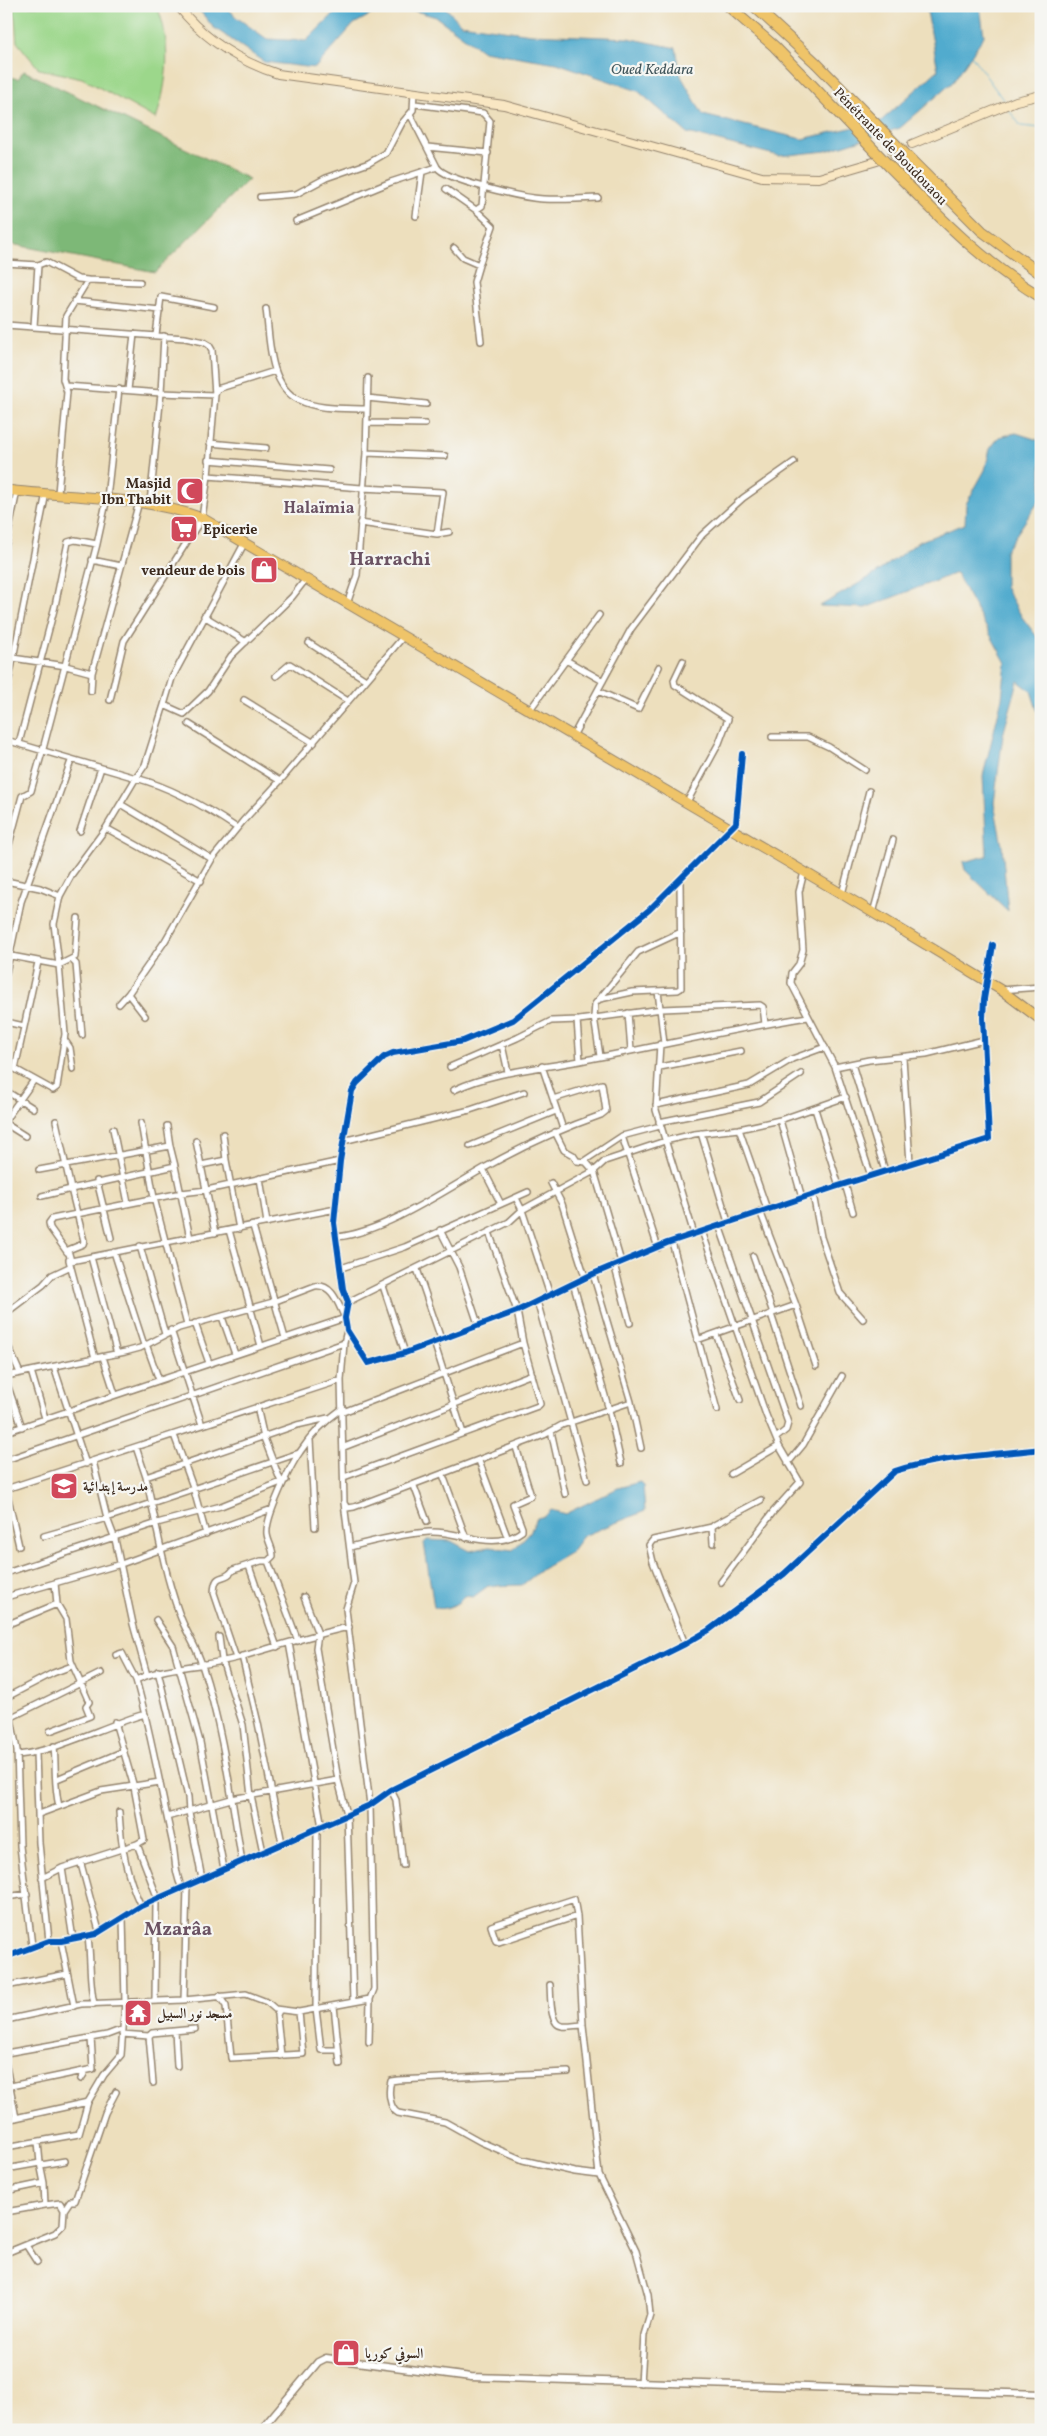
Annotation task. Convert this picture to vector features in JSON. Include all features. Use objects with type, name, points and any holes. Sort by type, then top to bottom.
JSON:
[{"type":"highway","name":"Pénétrante de Boudouaou","points":[[728,6],[774,46],[890,167],[969,245],[1024,288],[1041,297]]},
{"type":"highway","name":"Pénétrante de Boudouaou","points":[[754,6],[816,63],[982,231],[1041,274]]},
{"type":"main road","points":[[178,6],[211,40],[254,66],[301,79],[504,105],[762,177],[819,178],[877,161]]},
{"type":"main road","points":[[912,144],[1016,101],[1041,94]]},
{"type":"main road","points":[[11,491],[47,492],[150,503],[174,508],[202,518],[732,828],[1001,990],[1041,1020]]},
{"type":"street","points":[[260,198],[296,194],[326,178],[376,160],[390,148],[402,123],[410,114],[415,104],[414,92]]},
{"type":"street","points":[[415,104],[483,113],[488,116],[491,126],[482,206],[476,210]]},
{"type":"street","points":[[410,114],[426,147],[443,174],[484,187],[544,199],[598,198]]},
{"type":"street","points":[[426,147],[488,153]]},
{"type":"street","points":[[296,221],[316,215],[328,207],[437,167]]},
{"type":"street","points":[[416,216],[422,172]]},
{"type":"street","points":[[446,189],[476,210],[493,226],[474,282],[481,341]]},
{"type":"street","points":[[454,248],[463,258],[479,265]]},
{"type":"street","points":[[6,262],[38,265],[46,262],[78,279],[140,282]]},
{"type":"street","points":[[34,326],[38,265]]},
{"type":"street","points":[[58,493],[66,386],[62,378],[64,330],[66,316],[88,280]]},
{"type":"street","points":[[156,335],[161,297],[214,307]]},
{"type":"street","points":[[74,301],[160,310]]},
{"type":"street","points":[[266,310],[275,371],[284,387],[298,400],[320,406],[367,409]]},
{"type":"street","points":[[6,325],[156,335],[204,342],[212,350],[215,395],[208,476],[202,518],[124,641],[110,700]]},
{"type":"street","points":[[128,390],[134,334]]},
{"type":"street","points":[[150,503],[161,393],[164,336]]},
{"type":"street","points":[[215,395],[217,389],[226,385],[275,371]]},
{"type":"street","points":[[347,604],[357,575],[366,453],[368,378]]},
{"type":"street","points":[[66,386],[215,395]]},
{"type":"street","points":[[6,856],[22,796],[30,791],[43,749],[97,544],[107,498],[120,389]]},
{"type":"street","points":[[367,398],[426,404]]},
{"type":"street","points":[[367,423],[425,424]]},
{"type":"street","points":[[210,443],[266,448]]},
{"type":"street","points":[[366,453],[444,456]]},
{"type":"street","points":[[208,460],[329,470]]},
{"type":"street","points":[[573,736],[640,616],[702,535],[742,498],[794,462]]},
{"type":"street","points":[[208,476],[362,488],[443,492],[437,534]]},
{"type":"street","points":[[6,544],[11,491]]},
{"type":"street","points":[[6,694],[47,492]]},
{"type":"street","points":[[91,691],[92,674],[139,502]]},
{"type":"street","points":[[360,523],[437,534],[449,532]]},
{"type":"street","points":[[19,743],[55,606],[68,542],[75,540],[97,544]]},
{"type":"street","points":[[6,1064],[50,1090],[56,1089],[64,1039],[59,964],[54,924],[60,896],[72,874],[122,804],[145,765],[172,678],[245,542]]},
{"type":"street","points":[[92,560],[121,566]]},
{"type":"street","points":[[164,705],[184,714],[208,690],[231,656],[292,597],[306,579]]},
{"type":"street","points":[[529,711],[599,615]]},
{"type":"street","points":[[204,616],[246,642]]},
{"type":"street","points":[[119,1004],[165,941],[212,859],[404,636]]},
{"type":"street","points":[[309,643],[366,680]]},
{"type":"street","points":[[6,657],[66,666],[92,674]]},
{"type":"street","points":[[566,660],[603,681]]},
{"type":"street","points":[[683,660],[674,680],[675,685],[728,719],[719,744],[687,802]]},
{"type":"street","points":[[276,676],[290,664],[348,701]]},
{"type":"street","points":[[598,691],[638,709],[659,667]]},
{"type":"street","points":[[244,700],[314,742]]},
{"type":"street","points":[[189,724],[280,781]]},
{"type":"street","points":[[772,737],[808,737],[829,747],[865,770]]},
{"type":"street","points":[[6,740],[43,749],[71,760],[161,786],[202,805],[237,828]]},
{"type":"street","points":[[345,1318],[348,1302],[344,1289],[334,1223],[343,1140],[352,1092],[357,1083],[384,1058],[393,1053],[463,1041],[513,1020],[649,910],[736,823],[742,754]]},
{"type":"street","points":[[6,973],[8,956],[26,886],[71,760]]},
{"type":"street","points":[[80,831],[101,768]]},
{"type":"street","points":[[842,894],[869,792]]},
{"type":"street","points":[[122,804],[212,859]]},
{"type":"street","points":[[106,828],[201,881]]},
{"type":"street","points":[[873,913],[893,840]]},
{"type":"street","points":[[804,872],[799,892],[803,950],[799,964],[792,973],[791,983],[835,1068],[871,1176]]},
{"type":"street","points":[[600,1000],[626,993],[678,990],[680,988],[680,880]]},
{"type":"street","points":[[6,881],[60,896]]},
{"type":"street","points":[[8,956],[59,964],[72,960],[75,957],[78,918]]},
{"type":"street","points":[[600,1056],[594,1007],[638,952],[681,932]]},
{"type":"street","points":[[347,1330],[368,1363],[373,1363],[517,1311],[614,1264],[694,1234],[813,1194],[990,1139],[983,1018],[986,982],[993,945]]},
{"type":"street","points":[[72,960],[76,964],[82,1035]]},
{"type":"street","points":[[15,1069],[38,962]]},
{"type":"street","points":[[1001,990],[1041,987]]},
{"type":"street","points":[[658,991],[662,1044],[656,1105],[664,1141],[694,1234]]},
{"type":"street","points":[[128,994],[145,1016]]},
{"type":"street","points":[[450,1067],[502,1045],[546,1022],[577,1020],[660,1009],[760,1005],[763,1007],[764,1024]]},
{"type":"street","points":[[628,1013],[631,1050]]},
{"type":"street","points":[[454,1090],[476,1081],[508,1072],[580,1061],[808,1016]]},
{"type":"street","points":[[577,1020],[580,1061]]},
{"type":"street","points":[[6,1022],[24,1026]]},
{"type":"street","points":[[64,1039],[70,1048],[73,1069]]},
{"type":"street","points":[[835,1068],[903,1058],[984,1040]]},
{"type":"street","points":[[502,1045],[508,1072]]},
{"type":"street","points":[[656,1105],[749,1086],[792,1059],[825,1048]]},
{"type":"street","points":[[660,1067],[741,1052]]},
{"type":"street","points":[[903,1058],[910,1164]]},
{"type":"street","points":[[852,1064],[885,1171]]},
{"type":"street","points":[[542,1066],[563,1129]]},
{"type":"street","points":[[555,1132],[564,1150],[573,1155],[577,1161],[584,1161],[622,1136],[660,1124],[759,1102],[801,1074]]},
{"type":"street","points":[[6,1119],[34,1080]]},
{"type":"street","points":[[337,1237],[366,1230],[406,1212],[555,1132],[605,1112],[604,1085],[553,1099]]},
{"type":"street","points":[[6,1091],[33,1108]]},
{"type":"street","points":[[343,1140],[462,1112],[524,1092]]},
{"type":"street","points":[[348,1302],[509,1222],[522,1210],[594,1171],[605,1161],[664,1141],[701,1133],[739,1129],[780,1120],[846,1097]]},
{"type":"street","points":[[815,1109],[853,1212]]},
{"type":"street","points":[[470,1146],[556,1111]]},
{"type":"street","points":[[780,1120],[802,1198]]},
{"type":"street","points":[[56,1121],[84,1243],[70,1248],[67,1252]]},
{"type":"street","points":[[6,1124],[25,1136]]},
{"type":"street","points":[[140,1124],[154,1198],[187,1325]]},
{"type":"street","points":[[166,1126],[190,1238]]},
{"type":"street","points":[[112,1129],[128,1203]]},
{"type":"street","points":[[739,1129],[767,1209]]},
{"type":"street","points":[[701,1133],[728,1222]]},
{"type":"street","points":[[223,1134],[230,1185],[239,1229]]},
{"type":"street","points":[[622,1136],[658,1248]]},
{"type":"street","points":[[196,1142],[215,1233]]},
{"type":"street","points":[[39,1170],[170,1146]]},
{"type":"street","points":[[200,1165],[226,1160]]},
{"type":"street","points":[[95,1358],[69,1267],[67,1252],[49,1223],[58,1217],[76,1213],[181,1193],[207,1190],[340,1161]]},
{"type":"street","points":[[584,1161],[594,1171],[621,1262]]},
{"type":"street","points":[[42,1196],[97,1181],[174,1166]]},
{"type":"street","points":[[483,1169],[501,1204]]},
{"type":"street","points":[[260,1178],[267,1223]]},
{"type":"street","points":[[97,1181],[111,1238]]},
{"type":"street","points":[[551,1183],[556,1190],[585,1277]]},
{"type":"street","points":[[341,1268],[381,1257],[528,1192]]},
{"type":"street","points":[[813,1194],[821,1237],[840,1293],[862,1319]]},
{"type":"street","points":[[516,1198],[522,1210],[550,1295]]},
{"type":"street","points":[[69,1260],[336,1209]]},
{"type":"street","points":[[760,1212],[796,1305],[816,1366]]},
{"type":"street","points":[[253,1226],[273,1302],[285,1338]]},
{"type":"street","points":[[719,1226],[788,1423],[786,1430],[776,1438]]},
{"type":"street","points":[[228,1230],[261,1346]]},
{"type":"street","points":[[440,1230],[459,1267],[478,1324]]},
{"type":"street","points":[[344,1477],[538,1406],[539,1400],[523,1343],[517,1311],[489,1232]]},
{"type":"street","points":[[702,1232],[779,1446],[799,1478],[798,1485],[772,1512],[722,1582]]},
{"type":"street","points":[[672,1242],[716,1410]]},
{"type":"street","points":[[140,1246],[165,1334]]},
{"type":"street","points":[[114,1252],[145,1345],[159,1380]]},
{"type":"street","points":[[752,1256],[801,1406]]},
{"type":"street","points":[[91,1257],[117,1354]]},
{"type":"street","points":[[614,1264],[630,1323]]},
{"type":"street","points":[[6,1313],[43,1285],[52,1275],[69,1267]]},
{"type":"street","points":[[417,1269],[441,1339]]},
{"type":"street","points":[[593,1274],[630,1402],[641,1448]]},
{"type":"street","points":[[573,1283],[609,1410],[621,1463]]},
{"type":"street","points":[[6,1376],[117,1354],[145,1345],[171,1330],[273,1302],[320,1286],[334,1294],[345,1318],[347,1330],[341,1380],[344,1503],[354,1583],[346,1609],[370,1804],[374,1989],[370,1999],[369,2042]]},
{"type":"street","points":[[383,1286],[405,1352]]},
{"type":"street","points":[[537,1301],[587,1480]]},
{"type":"street","points":[[697,1340],[796,1305]]},
{"type":"street","points":[[222,1317],[235,1354]]},
{"type":"street","points":[[6,1432],[345,1318]]},
{"type":"street","points":[[195,1323],[209,1363]]},
{"type":"street","points":[[171,1330],[202,1425]]},
{"type":"street","points":[[716,1334],[740,1400]]},
{"type":"street","points":[[6,1341],[20,1373]]},
{"type":"street","points":[[434,1342],[463,1433]]},
{"type":"street","points":[[6,1460],[344,1343]]},
{"type":"street","points":[[146,1477],[264,1438],[297,1425],[328,1418],[343,1410],[523,1343]]},
{"type":"street","points":[[103,1356],[115,1394]]},
{"type":"street","points":[[54,1367],[70,1409],[86,1464]]},
{"type":"street","points":[[31,1371],[45,1418]]},
{"type":"street","points":[[344,1447],[532,1374]]},
{"type":"street","points":[[788,1463],[803,1446],[842,1376]]},
{"type":"street","points":[[19,1546],[6,1489],[174,1435],[256,1406],[341,1380]]},
{"type":"street","points":[[6,1381],[22,1427]]},
{"type":"street","points":[[344,1503],[347,1508],[354,1507],[414,1486],[516,1447],[571,1422],[630,1402]]},
{"type":"street","points":[[256,1406],[264,1438],[283,1480]]},
{"type":"street","points":[[282,1843],[258,1723],[239,1657],[214,1593],[214,1582],[218,1577],[261,1561],[268,1561],[273,1556],[273,1548],[267,1534],[272,1509],[283,1480],[299,1453],[328,1418]]},
{"type":"street","points":[[551,1431],[565,1494]]},
{"type":"street","points":[[174,1435],[194,1487],[206,1534]]},
{"type":"street","points":[[310,1440],[314,1527]]},
{"type":"street","points":[[732,1474],[779,1446]]},
{"type":"street","points":[[136,1447],[146,1477],[158,1524],[161,1549],[179,1614],[202,1664],[224,1752],[242,1862]]},
{"type":"street","points":[[350,1547],[383,1538],[430,1532],[481,1541],[508,1539],[522,1531],[513,1504],[531,1496],[516,1447]]},
{"type":"street","points":[[6,1958],[32,1946],[49,1941],[88,1937],[140,1906],[370,1804],[391,1790],[686,1644],[709,1630],[784,1574],[895,1471],[909,1466],[953,1459],[1041,1449]]},
{"type":"street","points":[[44,1536],[106,1518],[151,1501],[299,1453]]},
{"type":"street","points":[[93,1461],[106,1518],[115,1538],[133,1624],[147,1675]]},
{"type":"street","points":[[479,1461],[508,1539]]},
{"type":"street","points":[[443,1475],[466,1538]]},
{"type":"street","points":[[6,1573],[158,1524],[221,1506],[283,1480]]},
{"type":"street","points":[[414,1486],[427,1521]]},
{"type":"street","points":[[686,1644],[653,1562],[649,1545],[653,1540],[712,1527],[761,1500]]},
{"type":"street","points":[[6,1597],[120,1564],[272,1509]]},
{"type":"street","points":[[712,1527],[713,1543]]},
{"type":"street","points":[[268,1561],[298,1641]]},
{"type":"street","points":[[249,1566],[277,1647]]},
{"type":"street","points":[[50,1731],[90,1716],[86,1706],[89,1702],[72,1666],[66,1619],[57,1604],[55,1583]]},
{"type":"street","points":[[304,1597],[318,1634],[316,1648],[338,1780],[346,1814],[353,2001]]},
{"type":"street","points":[[6,1625],[57,1604]]},
{"type":"street","points":[[156,1620],[173,1646],[180,1668],[200,1742],[224,1870]]},
{"type":"street","points":[[136,1680],[158,1671],[239,1657],[348,1627]]},
{"type":"street","points":[[218,1637],[222,1660],[243,1725],[251,1796],[263,1852]]},
{"type":"street","points":[[289,1643],[316,1785],[319,1828],[316,2009],[321,2050],[337,2050]]},
{"type":"street","points":[[116,1655],[122,1653],[136,1680],[160,1782],[177,1878],[184,1887],[184,2000]]},
{"type":"street","points":[[32,1946],[20,1846],[18,1755],[7,1697],[53,1673],[72,1666]]},
{"type":"street","points":[[158,1671],[188,1797],[189,1812],[202,1879]]},
{"type":"street","points":[[10,1718],[101,1673]]},
{"type":"street","points":[[18,1755],[36,1753],[115,1722],[145,1714]]},
{"type":"street","points":[[42,1878],[62,1868],[81,1864],[121,1849],[138,1847],[144,1840],[134,1787],[115,1722]]},
{"type":"street","points":[[54,1746],[57,1779],[54,1786],[59,1806]]},
{"type":"street","points":[[57,1779],[124,1751]]},
{"type":"street","points":[[36,1753],[42,1878],[49,1941]]},
{"type":"street","points":[[166,1817],[231,1799],[338,1780]]},
{"type":"street","points":[[39,1814],[101,1791],[160,1782]]},
{"type":"street","points":[[391,1790],[396,1800],[403,1866]]},
{"type":"street","points":[[119,1812],[121,1849],[130,1884],[140,1906]]},
{"type":"street","points":[[138,1847],[157,1899],[155,2001]]},
{"type":"street","points":[[81,1864],[99,1931]]},
{"type":"street","points":[[62,1868],[73,1939]]},
{"type":"street","points":[[6,1897],[27,1894]]},
{"type":"street","points":[[577,1916],[499,1942],[496,1941],[491,1926],[573,1898],[577,1916],[583,2025],[600,2175],[636,2251],[648,2295],[650,2315],[644,2335],[641,2383]]},
{"type":"street","points":[[6,2147],[80,2134],[88,2102],[104,2075],[121,2055],[125,2002],[123,1917]]},
{"type":"street","points":[[88,1937],[92,1963],[90,1986],[94,2004]]},
{"type":"street","points":[[60,1941],[74,2006]]},
{"type":"street","points":[[6,1986],[67,1974]]},
{"type":"street","points":[[550,1985],[553,2017],[556,2024],[560,2026],[583,2025]]},
{"type":"street","points":[[6,2020],[74,2006],[184,2000],[246,1994],[267,2002],[279,2011],[299,2012],[370,1999]]},
{"type":"street","points":[[219,1996],[226,2006],[230,2058],[303,2054],[299,2012]]},
{"type":"street","points":[[334,2006],[337,2050],[340,2064]]},
{"type":"street","points":[[279,2011],[277,2015],[281,2056]]},
{"type":"street","points":[[6,2053],[122,2032],[148,2036],[152,2033],[195,2028]]},
{"type":"street","points":[[175,2031],[177,2066]]},
{"type":"street","points":[[148,2036],[154,2083]]},
{"type":"street","points":[[8,2086],[93,2069],[91,2038]]},
{"type":"street","points":[[6,2066],[8,2086],[16,2118]]},
{"type":"street","points":[[82,2078],[86,2070]]},
{"type":"street","points":[[568,2072],[391,2081],[391,2104],[398,2113],[445,2122],[481,2142],[523,2160],[576,2172],[600,2175]]},
{"type":"street","points":[[6,2253],[55,2233],[63,2225],[64,2210],[70,2201],[75,2200],[106,2114],[116,2092]]},
{"type":"street","points":[[6,2120],[88,2102]]},
{"type":"street","points":[[38,2142],[45,2205]]},
{"type":"street","points":[[6,2169],[65,2161]]},
{"type":"street","points":[[6,2191],[44,2183]]},
{"type":"street","points":[[6,2212],[60,2203],[64,2210]]},
{"type":"street","points":[[26,2245],[37,2262]]},
{"type":"street","points":[[261,2430],[318,2362],[326,2358],[471,2377],[1041,2394]]},
{"type":"green space","points":[[14,6],[157,6],[165,34],[167,62],[166,77],[156,119],[82,78],[39,69],[17,42]]},
{"type":"green space","points":[[24,71],[249,179],[155,272],[6,243],[6,76],[18,79]]},
{"type":"water","points":[[196,6],[226,6],[236,17],[267,39],[306,41],[342,6],[386,6],[354,24],[315,68],[264,62],[213,27]]},
{"type":"water","name":"Oued Keddara","points":[[399,6],[444,6],[461,24],[531,34],[628,38],[676,48],[681,76],[703,115],[802,139],[881,121],[938,70],[926,6],[980,6],[984,36],[953,82],[900,128],[826,151],[779,156],[687,133],[638,91],[557,63],[483,51],[436,17]]},
{"type":"water","points":[[1016,433],[1041,441],[1041,498],[1005,551],[1005,587],[1022,617],[1041,642],[1041,722],[1031,691],[1018,681],[1003,735],[994,803],[1002,846],[1008,911],[965,870],[963,862],[987,856],[983,776],[1002,698],[1006,663],[956,573],[865,608],[820,606],[875,574],[918,542],[965,524],[966,504],[985,470],[990,449],[999,437]]},
{"type":"water","points":[[640,1482],[643,1485],[645,1511],[583,1536],[571,1552],[542,1569],[522,1585],[488,1586],[473,1597],[465,1596],[451,1606],[442,1609],[434,1607],[424,1543],[427,1540],[451,1541],[470,1551],[489,1547],[513,1550],[530,1532],[537,1518],[545,1516],[551,1510],[565,1514],[618,1488]]},
{"type":"waterway","points":[[971,55],[1004,101]]},
{"type":"waterway","points":[[1008,109],[1021,126],[1041,128]]},
{"type":"tunnel","points":[[878,161],[912,144]]},
{"type":"cycle path","points":[[742,754],[736,823],[649,910],[513,1020],[463,1041],[393,1053],[384,1057],[357,1083],[352,1091],[340,1161],[334,1223],[343,1289],[348,1302],[345,1318],[347,1330],[368,1363],[405,1353],[517,1311],[593,1274],[667,1243],[835,1187],[989,1139],[983,1018],[984,999],[993,945]]},
{"type":"cycle path","points":[[6,1957],[49,1941],[61,1941],[96,1934],[141,1906],[370,1805],[391,1790],[685,1644],[709,1630],[784,1574],[895,1471],[949,1459],[1041,1449]]},
{"type":"place","name":"Masjid Ibn Thabit","points":[[190,491]]},
{"type":"place","name":"Epicerie","points":[[184,529]]},
{"type":"place","name":"vendeur de bois","points":[[264,570]]},
{"type":"place","name":"مدرسة إبتدائية","points":[[64,1486]]},
{"type":"place","name":"مسجد نور السبيل","points":[[138,2013]]},
{"type":"place","name":"السوفي كوريا","points":[[346,2353]]},
{"type":"district","name":"Halaïmia","points":[[319,507]]},
{"type":"district","name":"Harrachi","points":[[390,558]]},
{"type":"district","name":"Mzarâa","points":[[178,1928]]}]
